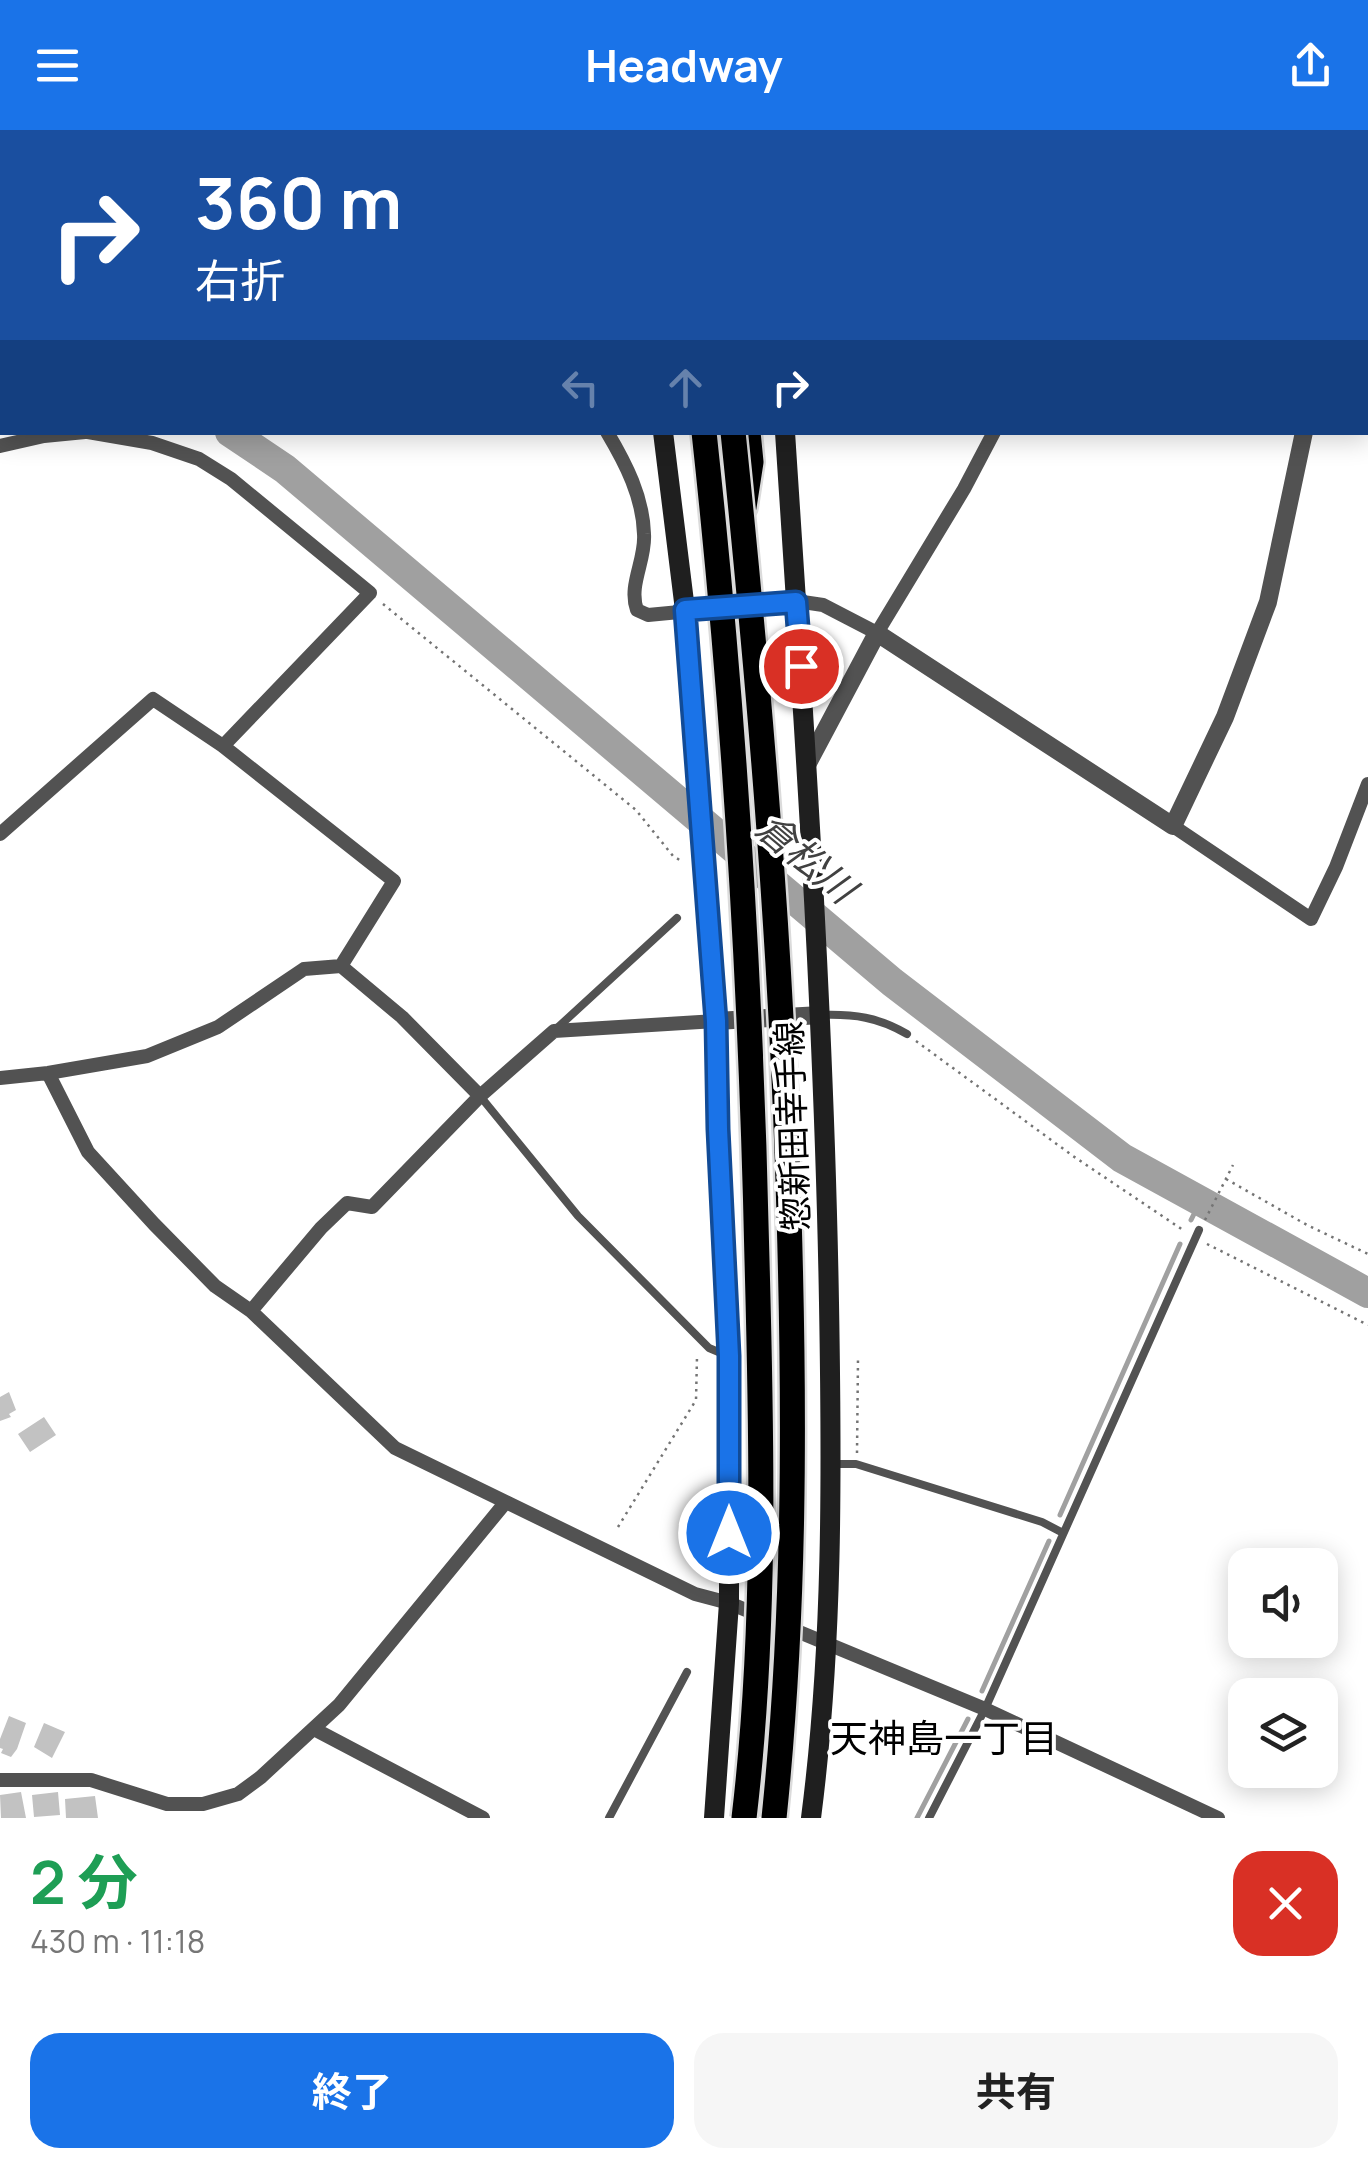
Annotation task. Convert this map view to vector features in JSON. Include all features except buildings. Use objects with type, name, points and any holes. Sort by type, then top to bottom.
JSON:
[{"type":"highway","points":[[694,435],[710,488]]},
{"type":"highway","points":[[704,435],[736,817],[750,1034],[757,1242],[760,1564],[744,1818]]},
{"type":"highway","points":[[733,435],[775,912],[786,1093],[794,1367],[791,1587],[785,1712],[774,1818]]},
{"type":"highway","points":[[742,521],[752,462],[748,435]]},
{"type":"main road","name":"惣新田幸手線","points":[[663,435],[685,610],[716,1021],[729,1356],[729,1603],[714,1818]]},
{"type":"main road","name":"惣新田幸手線","points":[[785,435],[808,763],[828,1192],[830,1464],[825,1643],[811,1818]]},
{"type":"street","points":[[0,446],[55,435]]},
{"type":"street","points":[[106,435],[152,442],[199,459],[231,480],[370,593],[224,746]]},
{"type":"street","points":[[610,435],[632,473],[645,535],[633,599],[637,610],[648,614],[796,602],[823,605],[877,633],[1310,919],[1336,867],[1368,784]]},
{"type":"street","points":[[808,763],[877,633],[992,435]]},
{"type":"street","points":[[1173,826],[1225,717],[1268,602],[1303,435]]},
{"type":"street","points":[[0,834],[152,699],[224,746],[394,881],[341,966]]},
{"type":"street","points":[[0,1078],[48,1074],[147,1056],[218,1027],[304,970],[341,966],[402,1017],[480,1096]]},
{"type":"street","points":[[251,1312],[347,1203],[372,1206],[480,1096],[554,1031],[821,1015]]},
{"type":"street","points":[[48,1074],[88,1152],[216,1286],[251,1312],[395,1448],[695,1594],[729,1603],[985,1710],[1218,1818]]},
{"type":"street","points":[[0,1780],[92,1780],[193,1811],[238,1794],[350,1692],[505,1503]]},
{"type":"street","points":[[314,1728],[483,1818]]},
{"type":"lane","points":[[554,1031],[677,918]]},
{"type":"lane","points":[[821,1015],[876,1019],[907,1034]]},
{"type":"lane","points":[[480,1096],[578,1216],[709,1348],[729,1356]]},
{"type":"lane","points":[[929,1818],[985,1710],[1198,1234]]},
{"type":"lane","points":[[830,1464],[856,1464],[1042,1522],[1063,1533]]},
{"type":"lane","points":[[610,1818],[687,1672]]},
{"type":"path","points":[[370,593],[636,810],[673,856],[686,864],[704,866]]},
{"type":"path","points":[[907,1034],[1072,1156],[1198,1234],[1368,1325]]},
{"type":"path","points":[[1198,1234],[1233,1166]]},
{"type":"path","points":[[1226,1180],[1368,1254]]},
{"type":"path","points":[[618,1527],[696,1400],[698,1354],[703,1342]]},
{"type":"path","points":[[856,1464],[858,1359]]},
{"type":"waterway","name":"倉松川","points":[[234,435],[285,469],[892,982],[1122,1158],[1368,1293]]},
{"type":"waterway","points":[[1191,1220],[1200,1202]]},
{"type":"waterway","points":[[1060,1515],[1180,1244]]},
{"type":"waterway","points":[[982,1691],[1049,1541]]},
{"type":"waterway","points":[[917,1818],[968,1719]]},
{"type":"district","name":"天神島一丁目","points":[[944,1737]]},
{"type":"route","points":[[729,1533],[729,1356],[716,1021],[685,610],[796,602],[801,666]]}]
